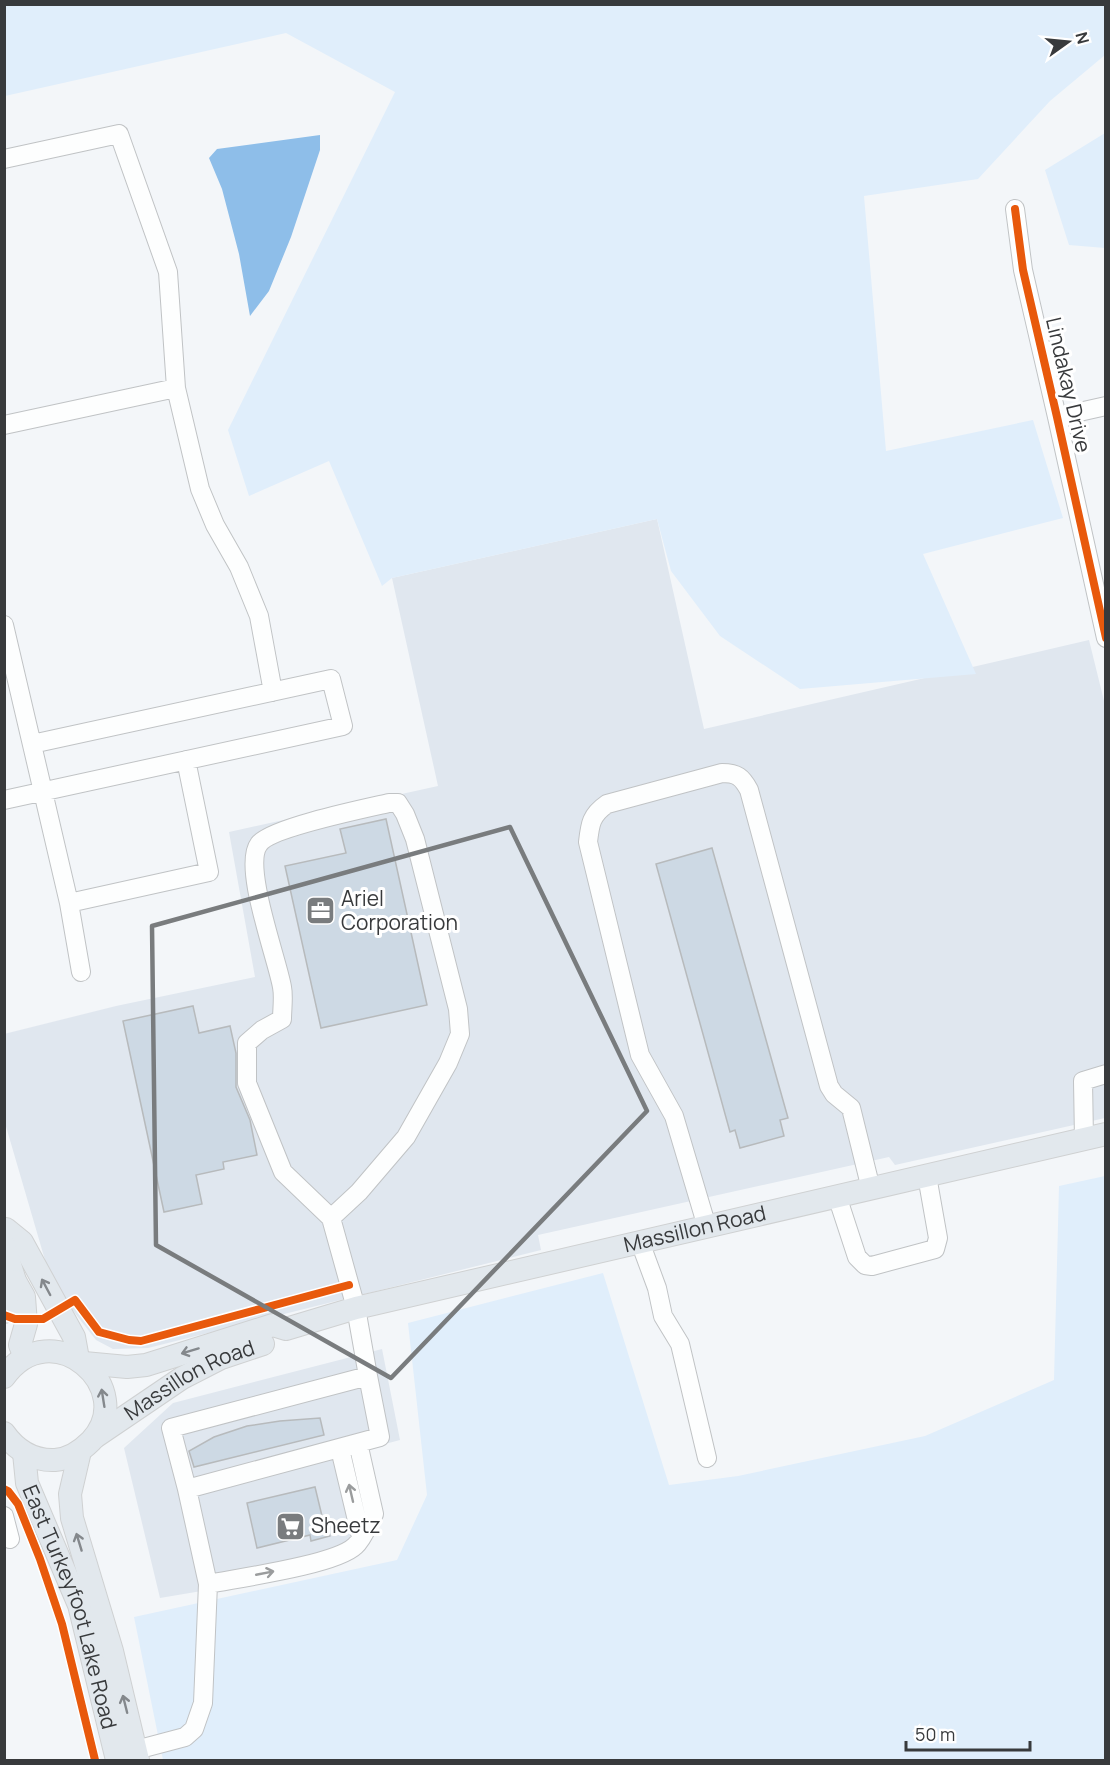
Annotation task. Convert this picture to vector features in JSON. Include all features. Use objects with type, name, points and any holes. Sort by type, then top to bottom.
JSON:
[{"type":"main road","name":"Massillon Road","points":[[11,1368],[40,1352],[57,1351],[81,1361],[127,1368],[146,1365],[273,1325],[286,1329],[356,1308],[1095,1136]]},
{"type":"main road","points":[[5,1234],[15,1281],[24,1296],[26,1324],[11,1368]]},
{"type":"main road","points":[[5,1234],[22,1242],[74,1337],[81,1361]]},
{"type":"main road","points":[[4,1312],[7,1295],[15,1281]]},
{"type":"main road","name":"Massillon Road","points":[[11,1442],[39,1459],[55,1460],[70,1456],[182,1378],[222,1358],[277,1340],[286,1329]]},
{"type":"main road","name":"East Turkeyfoot Lake Road","points":[[81,1361],[96,1376],[103,1391],[105,1407],[102,1423],[88,1444],[70,1494],[72,1518],[112,1651],[130,1757]]},
{"type":"main road","name":"East Turkeyfoot Lake Road","points":[[11,1442],[80,1605],[130,1757]]},
{"type":"main road","points":[[4,1471],[27,1483]]},
{"type":"street","points":[[4,159],[119,134],[168,272],[176,388],[200,489],[215,525],[239,567],[259,616],[273,692]]},
{"type":"street","name":"Lindakay Drive","points":[[1015,209],[1023,270],[1106,638]]},
{"type":"street","points":[[4,425],[176,388]]},
{"type":"street","points":[[1058,417],[1106,406]]},
{"type":"street","points":[[4,625],[69,903],[81,972]]},
{"type":"street","points":[[4,800],[343,726],[331,679],[32,744]]},
{"type":"street","points":[[69,903],[209,872],[186,760]]},
{"type":"street","points":[[707,1227],[674,1116],[640,1055],[588,842],[590,824],[597,811],[607,804],[722,773],[735,773],[743,779],[749,790],[829,1086],[834,1094],[851,1108],[871,1189]]},
{"type":"street","points":[[187,1490],[380,1437],[356,1308],[331,1218],[283,1172],[247,1083],[247,1043],[262,1030],[282,1019],[283,989],[256,888],[254,856],[259,843],[271,835],[318,820],[389,803],[398,803],[415,839],[458,1009],[460,1034],[448,1064],[406,1137],[359,1192],[331,1218]]},
{"type":"street","points":[[1095,1136],[1083,1081],[1106,1074]]},
{"type":"street","points":[[837,1196],[857,1257],[865,1265],[872,1266],[935,1249],[938,1238],[927,1176]]},
{"type":"street","points":[[640,1242],[657,1288],[663,1316],[680,1344],[707,1458]]},
{"type":"street","points":[[130,1757],[185,1737],[194,1729],[203,1703],[207,1584],[171,1428],[368,1376]]},
{"type":"street","points":[[207,1584],[335,1557],[355,1547],[374,1514],[358,1443]]},
{"type":"street","points":[[340,1449],[361,1538]]},
{"type":"street","points":[[4,1516],[10,1539]]},
{"type":"highlighted area","points":[[510,827],[647,1111],[391,1378],[156,1245],[152,926]]},
{"type":"shaded area","points":[[4,5],[1105,5],[1105,55],[1050,101],[978,179],[864,196],[886,451],[1033,420],[1063,518],[923,554],[976,674],[800,689],[720,636],[671,571],[657,519],[392,578],[382,586],[329,461],[249,496],[228,430],[395,92],[286,33],[5,96]]},
{"type":"shaded area","points":[[1105,133],[1105,248],[1069,245],[1045,170]]},
{"type":"shaded area","points":[[657,519],[704,729],[1089,640],[1106,709],[1105,1118],[895,1165],[889,1157],[538,1235],[541,1250],[148,1348],[113,1349],[96,1340],[52,1284],[5,1123],[4,1034],[116,1006],[255,977],[229,832],[438,786],[392,578]]},
{"type":"shaded area","points":[[1105,1176],[1105,1760],[163,1760],[134,1617],[397,1560],[427,1495],[408,1323],[603,1273],[669,1485],[738,1476],[925,1436],[1054,1380],[1059,1186]]},
{"type":"shaded area","points":[[382,1349],[400,1440],[332,1458],[358,1556],[249,1583],[160,1598],[124,1448],[173,1403]]},
{"type":"water","points":[[320,135],[320,150],[291,237],[269,291],[250,316],[239,254],[222,189],[209,158],[217,149]]},
{"type":"building","name":"Ariel Corporation","points":[[386,819],[427,1005],[321,1028],[285,866],[346,853],[340,829]]},
{"type":"building","points":[[712,848],[788,1118],[780,1120],[784,1136],[740,1148],[735,1130],[730,1132],[656,864]]},
{"type":"building","points":[[193,1006],[199,1033],[230,1026],[236,1053],[236,1087],[250,1120],[257,1155],[223,1162],[224,1169],[196,1175],[202,1204],[164,1212],[123,1021]]},
{"type":"building","points":[[320,1418],[324,1435],[194,1467],[189,1451],[214,1437],[247,1426]]},
{"type":"building","name":"Sheetz","points":[[315,1487],[322,1516],[326,1515],[330,1536],[311,1541],[310,1535],[257,1548],[247,1503]]},
{"type":"cycle path","points":[[1015,209],[1023,270],[1106,638]]},
{"type":"cycle path","points":[[4,1315],[15,1319],[43,1319],[75,1300],[99,1332],[141,1341],[349,1285]]},
{"type":"cycle path","points":[[4,1489],[18,1504],[62,1624],[95,1760]]},
{"type":"place","name":"Ariel Corporation","points":[[320,911]]},
{"type":"place","name":"Sheetz","points":[[290,1526]]}]
